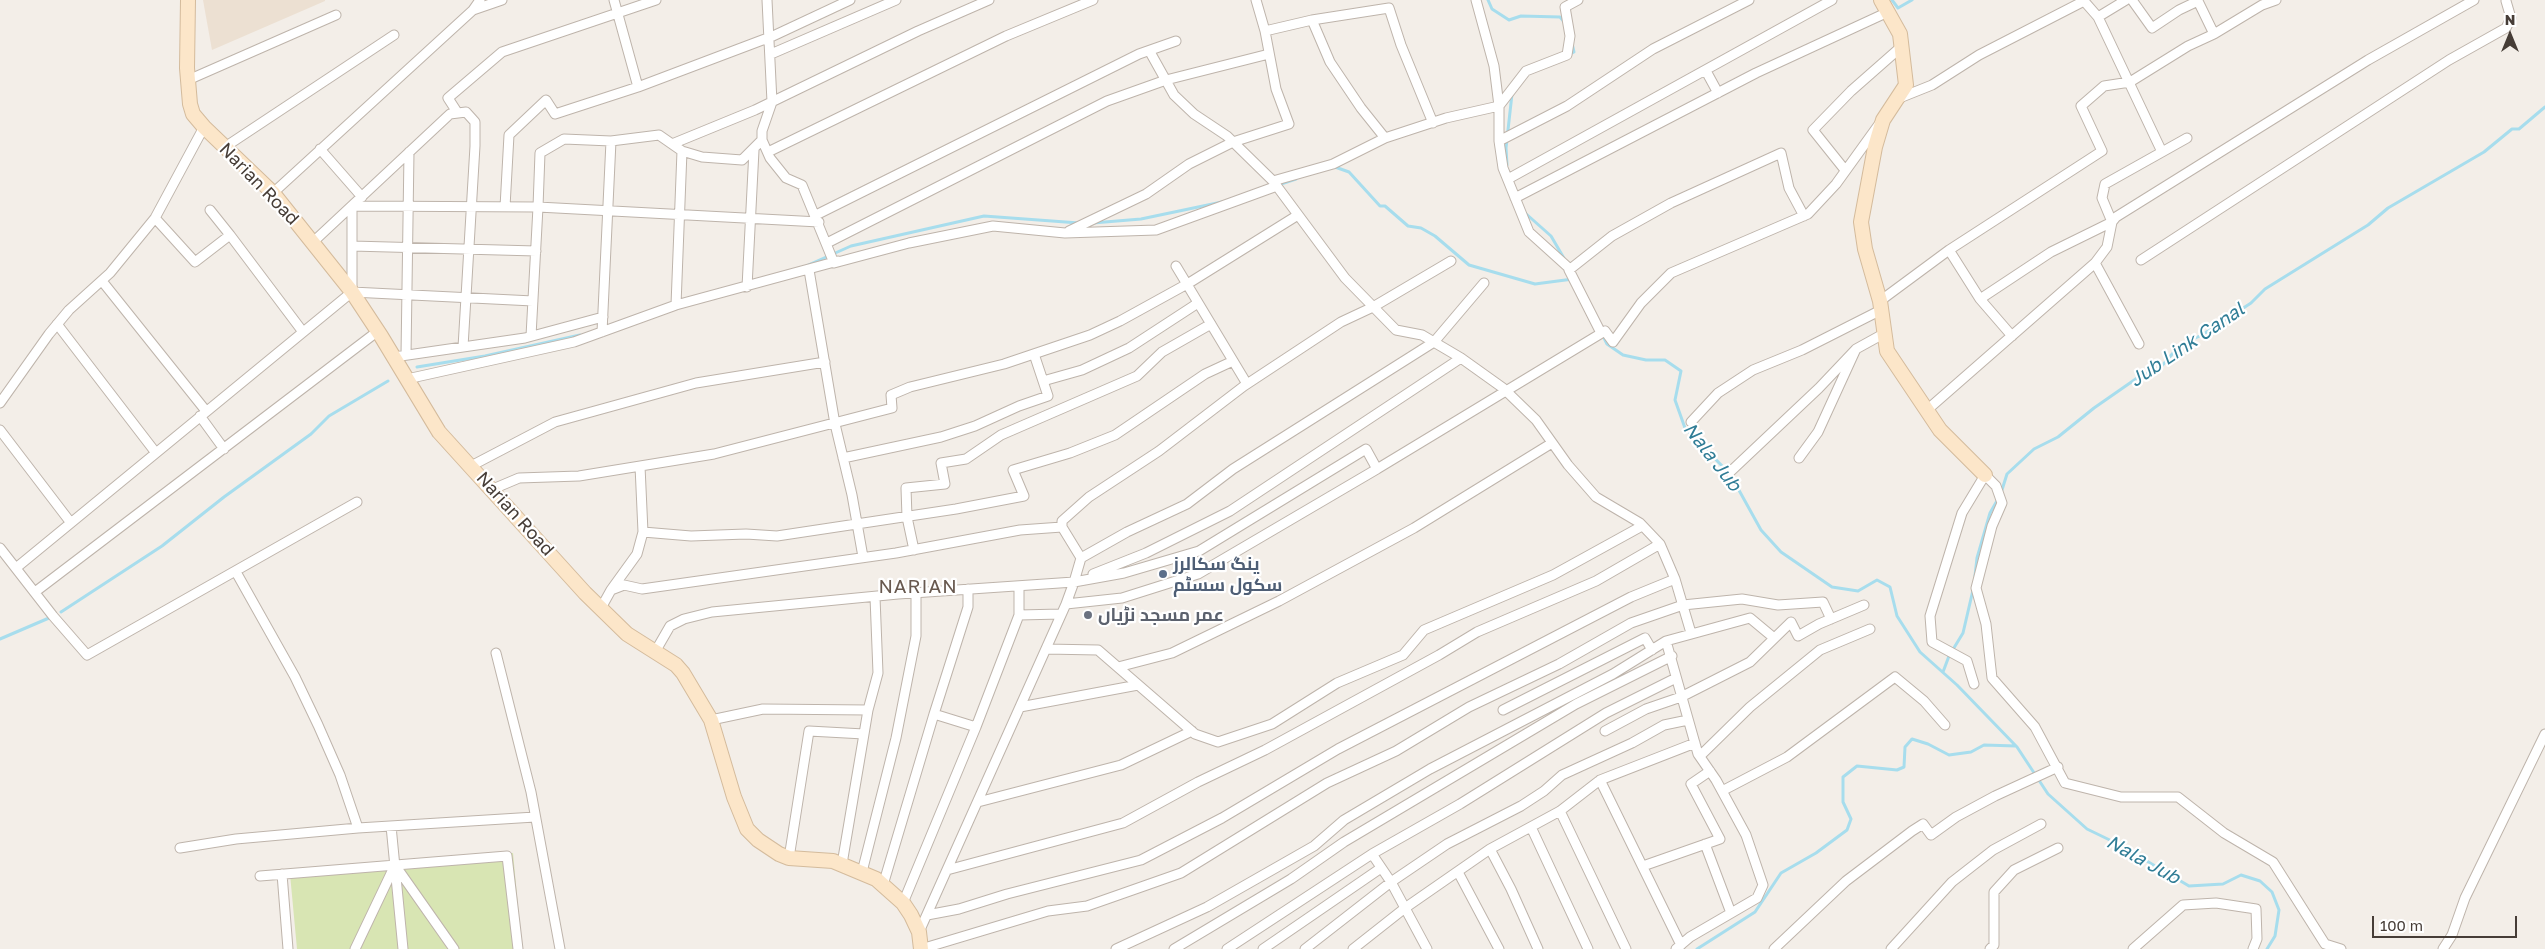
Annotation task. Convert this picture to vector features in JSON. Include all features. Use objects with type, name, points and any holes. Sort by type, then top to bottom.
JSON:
[{"type":"main road","name":"Narian Road","points":[[188,0],[186,39],[188,80],[194,114],[204,127],[273,193],[352,292],[378,330],[400,356],[407,379],[439,432],[627,634],[683,673],[711,720],[734,797],[747,829],[758,840],[779,854],[789,858],[833,861],[862,872],[883,885],[903,903],[919,932],[921,949]]},
{"type":"main road","points":[[1884,6],[1900,34],[1906,85],[1883,120],[1875,147],[1861,222],[1865,249],[1881,306],[1888,351],[1940,430],[1985,474]]},
{"type":"street","points":[[273,193],[473,10],[480,0]]},
{"type":"street","points":[[473,10],[502,0]]},
{"type":"street","points":[[614,0],[638,87]]},
{"type":"street","points":[[458,112],[448,98],[502,52],[656,0]]},
{"type":"street","points":[[767,0],[772,102],[762,131],[762,140],[786,178],[802,185],[834,263],[840,261]]},
{"type":"street","points":[[505,207],[509,135],[546,100],[555,114],[638,87],[770,37],[850,0]]},
{"type":"street","points":[[771,54],[896,0]]},
{"type":"street","points":[[672,144],[772,102],[918,31],[988,0]]},
{"type":"street","points":[[768,152],[1006,36],[1093,0]]},
{"type":"street","points":[[1065,233],[1146,194],[1189,164],[1233,142],[1289,124],[1276,88],[1265,31],[1256,0]]},
{"type":"street","points":[[1476,0],[1494,66],[1503,168],[1529,232],[1570,269],[1601,333]]},
{"type":"street","points":[[407,379],[574,342],[676,306],[909,243],[993,226],[1065,233],[1156,230],[1275,183],[1333,164],[1385,138],[1499,106],[1526,71],[1567,55],[1570,36],[1562,4],[1578,0]]},
{"type":"street","points":[[1500,140],[1567,106],[1653,49],[1749,0]]},
{"type":"street","points":[[1508,179],[1832,0]]},
{"type":"street","points":[[2098,17],[2126,0]]},
{"type":"street","points":[[2132,0],[2152,28],[2179,10],[2198,1],[2214,34]]},
{"type":"street","points":[[1691,422],[1718,393],[1752,370],[1802,350],[1881,306],[1949,250],[2102,151],[2099,140],[2081,106],[2104,86],[2130,82],[2188,46],[2214,34],[2262,5],[2276,0]]},
{"type":"street","points":[[1980,299],[2051,252],[2112,222],[2130,208],[2360,65],[2474,0]]},
{"type":"street","points":[[2141,260],[2449,60],[2506,28],[2511,18],[2507,0]]},
{"type":"street","points":[[1897,99],[1932,85],[1979,55],[2084,1],[2098,17],[2162,152]]},
{"type":"street","points":[[1515,198],[1884,6]]},
{"type":"street","points":[[1265,31],[1312,20],[1388,8],[1400,44],[1433,123]]},
{"type":"street","points":[[188,80],[336,15]]},
{"type":"street","points":[[1312,20],[1330,62],[1361,108],[1385,138]]},
{"type":"street","points":[[225,148],[394,35]]},
{"type":"street","points":[[352,206],[538,207],[750,220],[817,218],[1030,107],[1139,54],[1150,52],[1176,40]]},
{"type":"street","points":[[1845,170],[1813,130],[1851,91],[1902,47]]},
{"type":"street","points":[[1150,52],[1174,95],[1194,114],[1233,142],[1275,183],[1346,278],[1396,330],[1422,335],[1461,358],[1506,391],[1536,420],[1568,465],[1596,497],[1642,526],[1660,544],[1675,579],[1691,633]]},
{"type":"street","points":[[827,243],[1107,101],[1166,80],[1268,54]]},
{"type":"street","points":[[1706,70],[1718,93]]},
{"type":"street","points":[[312,243],[450,114],[466,112],[475,122],[462,346]]},
{"type":"street","points":[[1066,604],[1122,598],[1198,574],[1377,469],[1601,333],[1605,331],[1614,342],[1640,303],[1671,273],[1804,216],[1830,190],[1883,120]]},
{"type":"street","points":[[2,396],[57,324],[102,281],[155,218],[204,127]]},
{"type":"street","points":[[531,336],[540,153],[564,139],[612,141],[659,135],[682,151],[702,157],[742,160],[762,140]]},
{"type":"street","points":[[1927,410],[2095,263],[2110,240],[2112,222],[2102,198],[2105,184],[2187,138]]},
{"type":"street","points":[[602,332],[612,141]]},
{"type":"street","points":[[320,149],[362,197]]},
{"type":"street","points":[[747,287],[754,150]]},
{"type":"street","points":[[676,306],[682,151]]},
{"type":"street","points":[[409,152],[407,296],[400,356],[531,336],[603,317]]},
{"type":"street","points":[[1570,269],[1612,236],[1671,203],[1781,153],[1789,188],[1804,216]]},
{"type":"street","points":[[352,206],[352,292]]},
{"type":"street","points":[[210,210],[303,332]]},
{"type":"street","points":[[493,490],[519,478],[580,476],[714,454],[892,408],[891,395],[910,387],[1004,364],[1090,335],[1187,284],[1298,215]]},
{"type":"street","points":[[155,218],[194,262],[230,236]]},
{"type":"street","points":[[352,246],[536,251]]},
{"type":"street","points":[[1949,250],[1980,299],[2012,336]]},
{"type":"street","points":[[1062,527],[1066,518],[1089,497],[1159,451],[1248,384],[1341,322],[1373,307],[1451,261]]},
{"type":"street","points":[[2095,263],[2139,344]]},
{"type":"street","points":[[1176,266],[1248,384]]},
{"type":"street","points":[[809,270],[835,424],[858,525],[863,557]]},
{"type":"street","points":[[102,281],[203,414],[224,449]]},
{"type":"street","points":[[919,932],[1066,604],[1081,558],[1128,532],[1187,504],[1233,469],[1434,342],[1484,283]]},
{"type":"street","points":[[16,568],[352,292],[533,302]]},
{"type":"street","points":[[1043,381],[1082,370],[1129,348],[1198,303]]},
{"type":"street","points":[[57,324],[156,453]]},
{"type":"street","points":[[914,550],[907,517],[906,488],[945,484],[941,464],[966,459],[1001,435],[1137,376],[1162,352],[1211,324]]},
{"type":"street","points":[[35,592],[378,330]]},
{"type":"street","points":[[1730,472],[1819,388],[1856,349],[1885,333]]},
{"type":"street","points":[[1799,458],[1818,432],[1856,349]]},
{"type":"street","points":[[843,458],[941,437],[975,426],[1019,406],[1048,396],[1034,354]]},
{"type":"street","points":[[1074,582],[1146,553],[1230,511],[1461,358]]},
{"type":"street","points":[[643,532],[692,536],[746,534],[777,536],[858,525],[1024,496],[1013,470],[1070,453],[1115,435],[1205,374],[1233,360]]},
{"type":"street","points":[[471,466],[555,422],[696,382],[824,362]]},
{"type":"street","points":[[0,430],[70,523]]},
{"type":"street","points":[[1118,667],[1172,653],[1279,601],[1414,528],[1552,443]]},
{"type":"street","points":[[655,652],[670,626],[684,619],[712,612],[875,596],[1074,582],[1124,573],[1199,551],[1366,449],[1377,469]]},
{"type":"street","points":[[601,608],[611,590],[637,554],[643,532],[640,466]]},
{"type":"street","points":[[1974,684],[1967,661],[1932,642],[1930,616],[1962,513],[1985,474],[1996,486],[2002,503],[1992,526],[1976,588],[1986,624],[1992,678],[2034,727],[2058,767],[2065,783],[2121,797],[2178,797],[2224,833],[2273,862],[2325,944],[2341,949]]},
{"type":"street","points":[[0,548],[87,655],[357,502]]},
{"type":"street","points":[[1046,649],[1098,650],[1192,731],[1218,742],[1272,724],[1337,683],[1403,655],[1424,630],[1553,575],[1642,526]]},
{"type":"street","points":[[1062,527],[1081,558]]},
{"type":"street","points":[[611,590],[624,585],[642,589],[914,550],[1020,530],[1062,527]]},
{"type":"street","points":[[947,870],[1123,823],[1198,782],[1265,750],[1439,655],[1476,632],[1596,581],[1660,544]]},
{"type":"street","points":[[236,572],[295,677],[340,775],[358,828]]},
{"type":"street","points":[[927,915],[959,909],[1007,894],[1141,860],[1222,818],[1338,749],[1631,597],[1675,579]]},
{"type":"street","points":[[903,903],[976,727],[1019,615],[1019,586]]},
{"type":"street","points":[[883,885],[968,607],[968,590]]},
{"type":"street","points":[[862,872],[894,746],[916,636],[916,593]]},
{"type":"street","points":[[842,864],[868,710],[878,673],[875,596]]},
{"type":"street","points":[[921,949],[1048,911],[1087,906],[1181,873],[1327,783],[1396,751],[1469,707],[1559,664],[1630,623],[1683,605],[1742,599],[1778,605],[1823,602],[1831,619]]},
{"type":"street","points":[[1605,731],[1646,709],[1681,697],[1750,662],[1792,622],[1798,636],[1864,605]]},
{"type":"street","points":[[1019,615],[1061,614]]},
{"type":"street","points":[[1116,949],[1207,907],[1314,846],[1344,820],[1430,769],[1614,674],[1666,641],[1750,618],[1774,638]]},
{"type":"street","points":[[1700,756],[1750,707],[1820,650],[1870,628]]},
{"type":"street","points":[[1503,710],[1645,638],[1652,650]]},
{"type":"street","points":[[1600,780],[1643,866],[1678,947],[1757,898],[1763,885],[1746,835],[1700,756],[1681,697],[1672,656],[1666,641]]},
{"type":"street","points":[[496,653],[531,792],[560,949]]},
{"type":"street","points":[[1174,949],[1291,879],[1344,842],[1576,704],[1672,656]]},
{"type":"street","points":[[1722,791],[1786,757],[1895,677],[1924,701],[1945,725]]},
{"type":"street","points":[[1227,949],[1372,854],[1460,804],[1606,713],[1676,678]]},
{"type":"street","points":[[1020,708],[1138,685]]},
{"type":"street","points":[[711,720],[763,709],[868,710]]},
{"type":"street","points":[[934,714],[976,727]]},
{"type":"street","points":[[1305,949],[1391,882],[1447,844],[1521,806],[1544,791],[1562,775],[1632,743],[1664,724],[1688,720]]},
{"type":"street","points":[[789,858],[809,731],[864,734]]},
{"type":"street","points":[[978,802],[1121,765],[1192,731]]},
{"type":"street","points":[[2443,949],[2452,935],[2465,898],[2545,734]]},
{"type":"street","points":[[1359,947],[1405,908],[1490,849],[1560,811],[1600,780],[1695,743]]},
{"type":"street","points":[[1774,949],[1846,881],[1912,831],[1923,824],[1931,836],[1956,818],[1995,796],[2058,767]]},
{"type":"street","points":[[1643,866],[1720,838],[1691,784],[1710,771]]},
{"type":"street","points":[[1560,811],[1626,949]]},
{"type":"street","points":[[180,848],[236,839],[358,828],[535,817]]},
{"type":"street","points":[[1891,949],[1952,882],[1993,850],[2040,824]]},
{"type":"street","points":[[391,826],[402,949]]},
{"type":"street","points":[[1530,827],[1588,949]]},
{"type":"street","points":[[1705,844],[1731,913]]},
{"type":"street","points":[[1990,949],[1994,945],[1994,892],[2014,870],[2058,848]]},
{"type":"street","points":[[1490,849],[1512,889],[1538,949]]},
{"type":"street","points":[[1372,854],[1391,882],[1427,949]]},
{"type":"street","points":[[260,876],[507,856],[518,949]]},
{"type":"street","points":[[355,949],[395,865]]},
{"type":"street","points":[[395,865],[454,949]]},
{"type":"street","points":[[1263,949],[1381,868]]},
{"type":"street","points":[[1458,872],[1498,949]]},
{"type":"street","points":[[282,874],[288,949]]},
{"type":"street","points":[[2133,949],[2184,905],[2216,903],[2256,909],[2257,939],[2253,949]]},
{"type":"shaded area","points":[[203,0],[325,0],[325,1],[212,50]]},
{"type":"green space","points":[[513,853],[522,949],[297,949],[290,874]]},
{"type":"waterway","name":"Nala Jub","points":[[1488,0],[1492,9],[1509,20],[1521,16],[1560,17],[1565,23]]},
{"type":"waterway","points":[[1892,0],[1898,8],[1912,0]]},
{"type":"waterway","name":"Nala Jub","points":[[1568,55],[1574,52],[1572,43]]},
{"type":"waterway","name":"Nala Jub","points":[[1507,165],[1506,148],[1512,94]]},
{"type":"waterway","name":"Jub Link Canal","points":[[2001,493],[2007,474],[2034,449],[2058,437],[2094,408],[2140,376],[2160,368],[2180,345],[2202,335],[2251,303],[2265,289],[2368,225],[2388,208],[2484,152],[2512,129],[2519,129],[2545,107]]},
{"type":"waterway","points":[[1335,167],[1349,172],[1380,206],[1385,206],[1408,226],[1421,228],[1435,236],[1469,265],[1535,284],[1573,279]]},
{"type":"waterway","points":[[1278,185],[1296,179]]},
{"type":"waterway","points":[[1093,223],[1141,219],[1222,202]]},
{"type":"waterway","name":"Nala Jub","points":[[1524,212],[1551,236],[1565,260]]},
{"type":"waterway","points":[[806,266],[851,246],[984,216],[1079,223]]},
{"type":"waterway","name":"Nala Jub","points":[[1602,334],[1607,344],[1623,355],[1646,360],[1665,360],[1681,371],[1675,400],[1685,428],[1730,474],[1761,530],[1781,552],[1832,587],[1858,591],[1877,580],[1890,587],[1897,616],[1920,652],[1957,685],[2017,747],[2048,794],[2087,829],[2118,844],[2189,886],[2223,884],[2241,875],[2260,881],[2272,892],[2279,910],[2275,936],[2267,949]]},
{"type":"waterway","points":[[417,367],[485,356],[580,335]]},
{"type":"waterway","points":[[61,612],[162,546],[224,497],[311,434],[329,416],[388,381]]},
{"type":"waterway","name":"Jub Link Canal","points":[[1975,576],[1977,558],[1990,513],[1998,499]]},
{"type":"waterway","name":"Jub Link Canal","points":[[1943,672],[1949,656],[1963,633],[1973,590]]},
{"type":"waterway","points":[[0,639],[49,618]]},
{"type":"waterway","name":"Nala Jub","points":[[1697,949],[1755,912],[1781,873],[1816,853],[1847,830],[1851,819],[1843,802],[1843,777],[1857,766],[1897,770],[1904,767],[1905,747],[1912,739],[1928,744],[1949,755],[1971,752],[1984,745],[2016,746]]},
{"type":"place","name":"ینگ سکالرز سکول سسٹم","points":[[1163,574]]},
{"type":"place","name":"عمر مسجد نڑیاں","points":[[1088,615]]},
{"type":"district","name":"NARIAN","points":[[918,587]]}]
